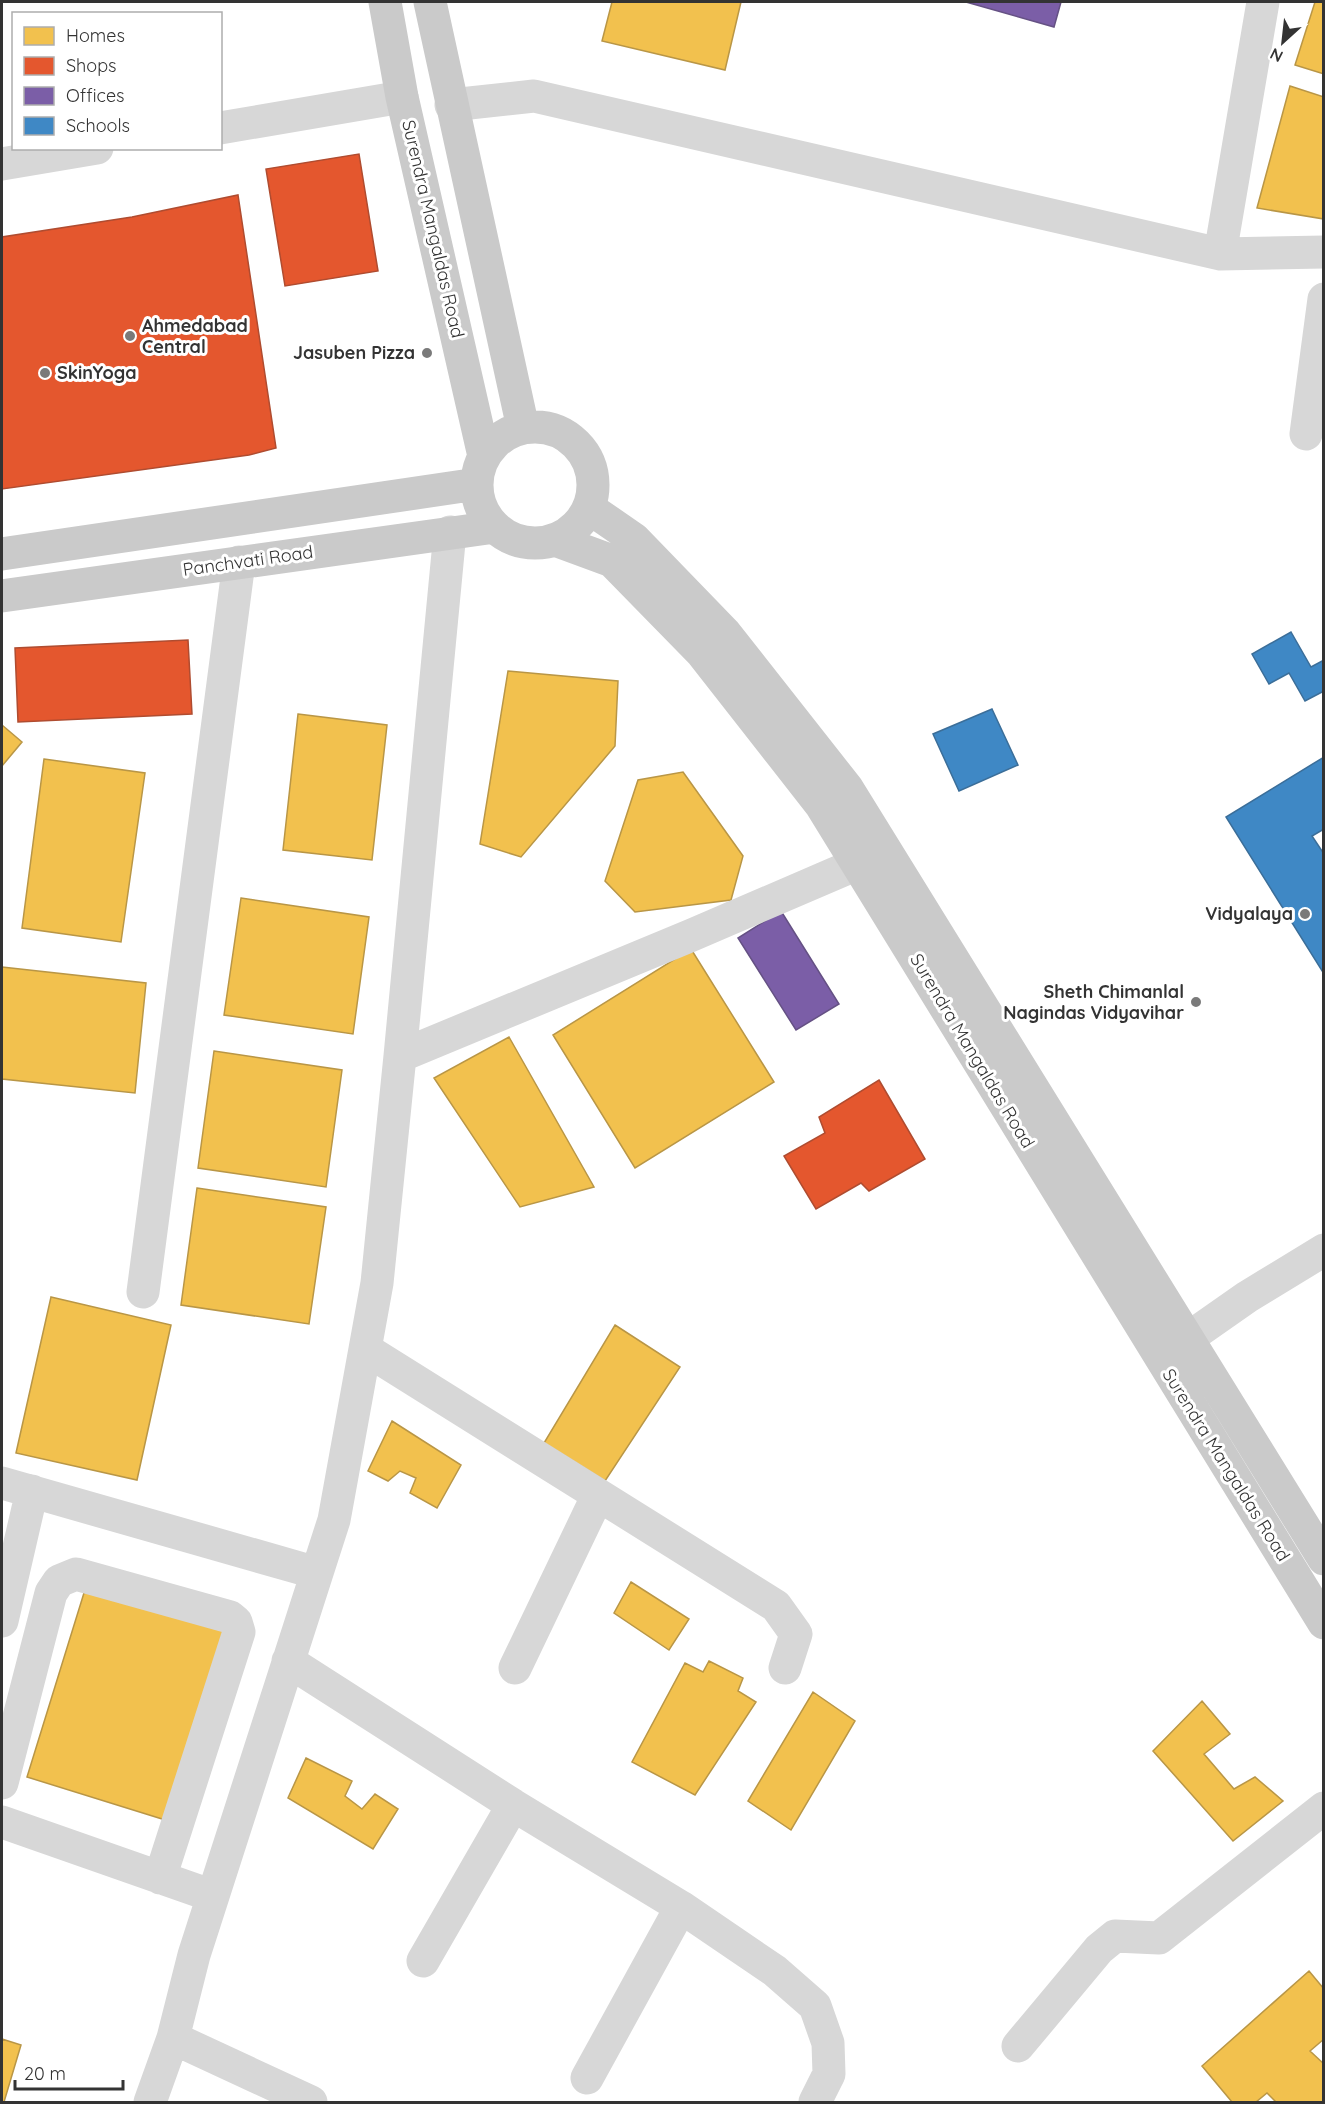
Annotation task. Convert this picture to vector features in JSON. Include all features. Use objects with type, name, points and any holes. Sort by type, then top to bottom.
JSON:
[{"type":"main road","name":"Surendra Mangaldas Road","points":[[385,2],[402,97],[481,470]]},
{"type":"main road","points":[[429,2],[523,428]]},
{"type":"main road","points":[[540,427],[561,433],[579,446],[591,465],[594,487],[589,508],[581,522],[569,534],[555,540],[539,544],[508,537],[485,515],[479,500],[481,470],[494,444],[507,434],[523,428],[540,427]]},
{"type":"main road","points":[[2,554],[481,470]]},
{"type":"main road","name":"Surendra Mangaldas Road","points":[[589,508],[634,539],[726,633],[847,788],[1187,1339],[1313,1521],[1323,1559]]},
{"type":"main road","name":"Panchvati Road","points":[[2,596],[495,527]]},
{"type":"main road","name":"Surendra Mangaldas Road","points":[[555,540],[612,561],[702,653],[821,805],[1323,1623]]},
{"type":"street","points":[[1220,254],[1263,2]]},
{"type":"street","points":[[451,105],[534,96],[1220,254],[1323,252]]},
{"type":"street","points":[[222,128],[402,97]]},
{"type":"street","points":[[2,165],[85,150]]},
{"type":"street","points":[[1306,434],[1323,299]]},
{"type":"street","points":[[150,2103],[173,2038],[194,1955],[334,1520],[377,1283],[450,532]]},
{"type":"street","points":[[143,1292],[239,562]]},
{"type":"street","points":[[400,1056],[857,864]]},
{"type":"street","points":[[1187,1339],[1323,1250]]},
{"type":"street","points":[[365,1349],[776,1606],[796,1634],[784,1668]]},
{"type":"street","points":[[2,1483],[317,1573]]},
{"type":"street","points":[[2,1621],[32,1491]]},
{"type":"street","points":[[515,1668],[598,1495]]},
{"type":"street","points":[[2,1782],[51,1593],[59,1581],[76,1574],[230,1617],[236,1622],[239,1632],[159,1878]]},
{"type":"street","points":[[288,1661],[513,1805],[681,1907],[775,1971],[815,2006],[828,2043],[829,2074],[815,2103]]},
{"type":"street","points":[[423,1961],[513,1805]]},
{"type":"street","points":[[1018,2046],[1099,1949],[1115,1936],[1159,1938],[1323,1808]]},
{"type":"street","points":[[2,1822],[213,1896]]},
{"type":"street","points":[[587,2078],[681,1907]]},
{"type":"street","points":[[173,2038],[311,2103]]},
{"type":"building: Homes","points":[[612,2],[741,2],[725,70],[602,41]]},
{"type":"building: Homes","points":[[1315,2],[1324,2],[1324,74],[1295,65]]},
{"type":"building: Homes","points":[[1290,86],[1324,97],[1324,219],[1257,208]]},
{"type":"building: Homes","points":[[508,671],[618,681],[615,746],[521,857],[480,844]]},
{"type":"building: Homes","points":[[298,714],[387,725],[372,860],[283,850]]},
{"type":"building: Homes","points":[[2,725],[22,742],[2,766]]},
{"type":"building: Homes","points":[[44,759],[145,773],[121,942],[22,928]]},
{"type":"building: Homes","points":[[683,772],[743,856],[731,900],[635,912],[605,881],[638,780]]},
{"type":"building: Homes","points":[[241,898],[369,917],[353,1034],[224,1015]]},
{"type":"building: Homes","points":[[691,949],[774,1082],[635,1168],[553,1035]]},
{"type":"building: Homes","points":[[2,967],[146,983],[135,1093],[2,1079]]},
{"type":"building: Homes","points":[[509,1037],[594,1187],[520,1207],[434,1078]]},
{"type":"building: Homes","points":[[214,1051],[342,1070],[326,1187],[198,1168]]},
{"type":"building: Homes","points":[[197,1188],[326,1207],[309,1324],[181,1305]]},
{"type":"building: Homes","points":[[51,1297],[171,1325],[137,1480],[16,1453]]},
{"type":"building: Homes","points":[[615,1325],[680,1367],[605,1481],[544,1443]]},
{"type":"building: Homes","points":[[392,1421],[461,1465],[437,1508],[410,1493],[416,1478],[400,1471],[388,1481],[368,1471]]},
{"type":"building: Homes","points":[[88,1580],[235,1626],[175,1823],[27,1777]]},
{"type":"building: Homes","points":[[631,1582],[689,1619],[669,1650],[614,1613]]},
{"type":"building: Homes","points":[[709,1661],[743,1678],[738,1691],[756,1702],[695,1795],[632,1762],[685,1663],[703,1672]]},
{"type":"building: Homes","points":[[813,1692],[855,1721],[791,1830],[748,1801]]},
{"type":"building: Homes","points":[[1202,1701],[1230,1734],[1204,1754],[1234,1789],[1255,1777],[1283,1801],[1233,1841],[1153,1751]]},
{"type":"building: Homes","points":[[306,1758],[352,1781],[345,1796],[362,1809],[375,1794],[398,1809],[373,1849],[288,1798]]},
{"type":"building: Homes","points":[[1309,1971],[1324,1989],[1324,2039],[1310,2051],[1324,2064],[1324,2102],[1276,2102],[1267,2093],[1256,2102],[1232,2102],[1202,2066]]},
{"type":"building: Homes","points":[[2,2039],[21,2045],[4,2102],[2,2102]]},
{"type":"building: Shops","points":[[359,154],[378,271],[285,286],[266,169]]},
{"type":"building: Shops","name":"Ahmedabad Central","points":[[238,195],[276,448],[249,455],[2,489],[2,237],[132,217]]},
{"type":"building: Shops","points":[[188,640],[192,714],[18,722],[15,648]]},
{"type":"building: Shops","points":[[879,1080],[925,1159],[869,1191],[861,1183],[816,1209],[784,1156],[825,1133],[819,1117]]},
{"type":"building: Offices","points":[[966,2],[1061,2],[1054,27]]},
{"type":"building: Offices","points":[[781,911],[839,1004],[796,1030],[738,938]]},
{"type":"building: Schools","points":[[1291,632],[1311,667],[1324,660],[1324,691],[1305,701],[1289,673],[1269,684],[1252,654]]},
{"type":"building: Schools","points":[[992,709],[1018,765],[959,791],[933,734]]},
{"type":"building: Schools","name":"Vidyalaya","points":[[1324,757],[1324,829],[1312,836],[1324,854],[1324,974],[1226,817]]},
{"type":"place","name":"Ahmedabad Central","points":[[130,336]]},
{"type":"place","name":"Jasuben Pizza","points":[[427,353]]},
{"type":"place","name":"SkinYoga","points":[[45,373]]},
{"type":"place","name":"Vidyalaya","points":[[1305,914]]},
{"type":"place","name":"Sheth Chimanlal Nagindas Vidyavihar","points":[[1196,1002]]}]
